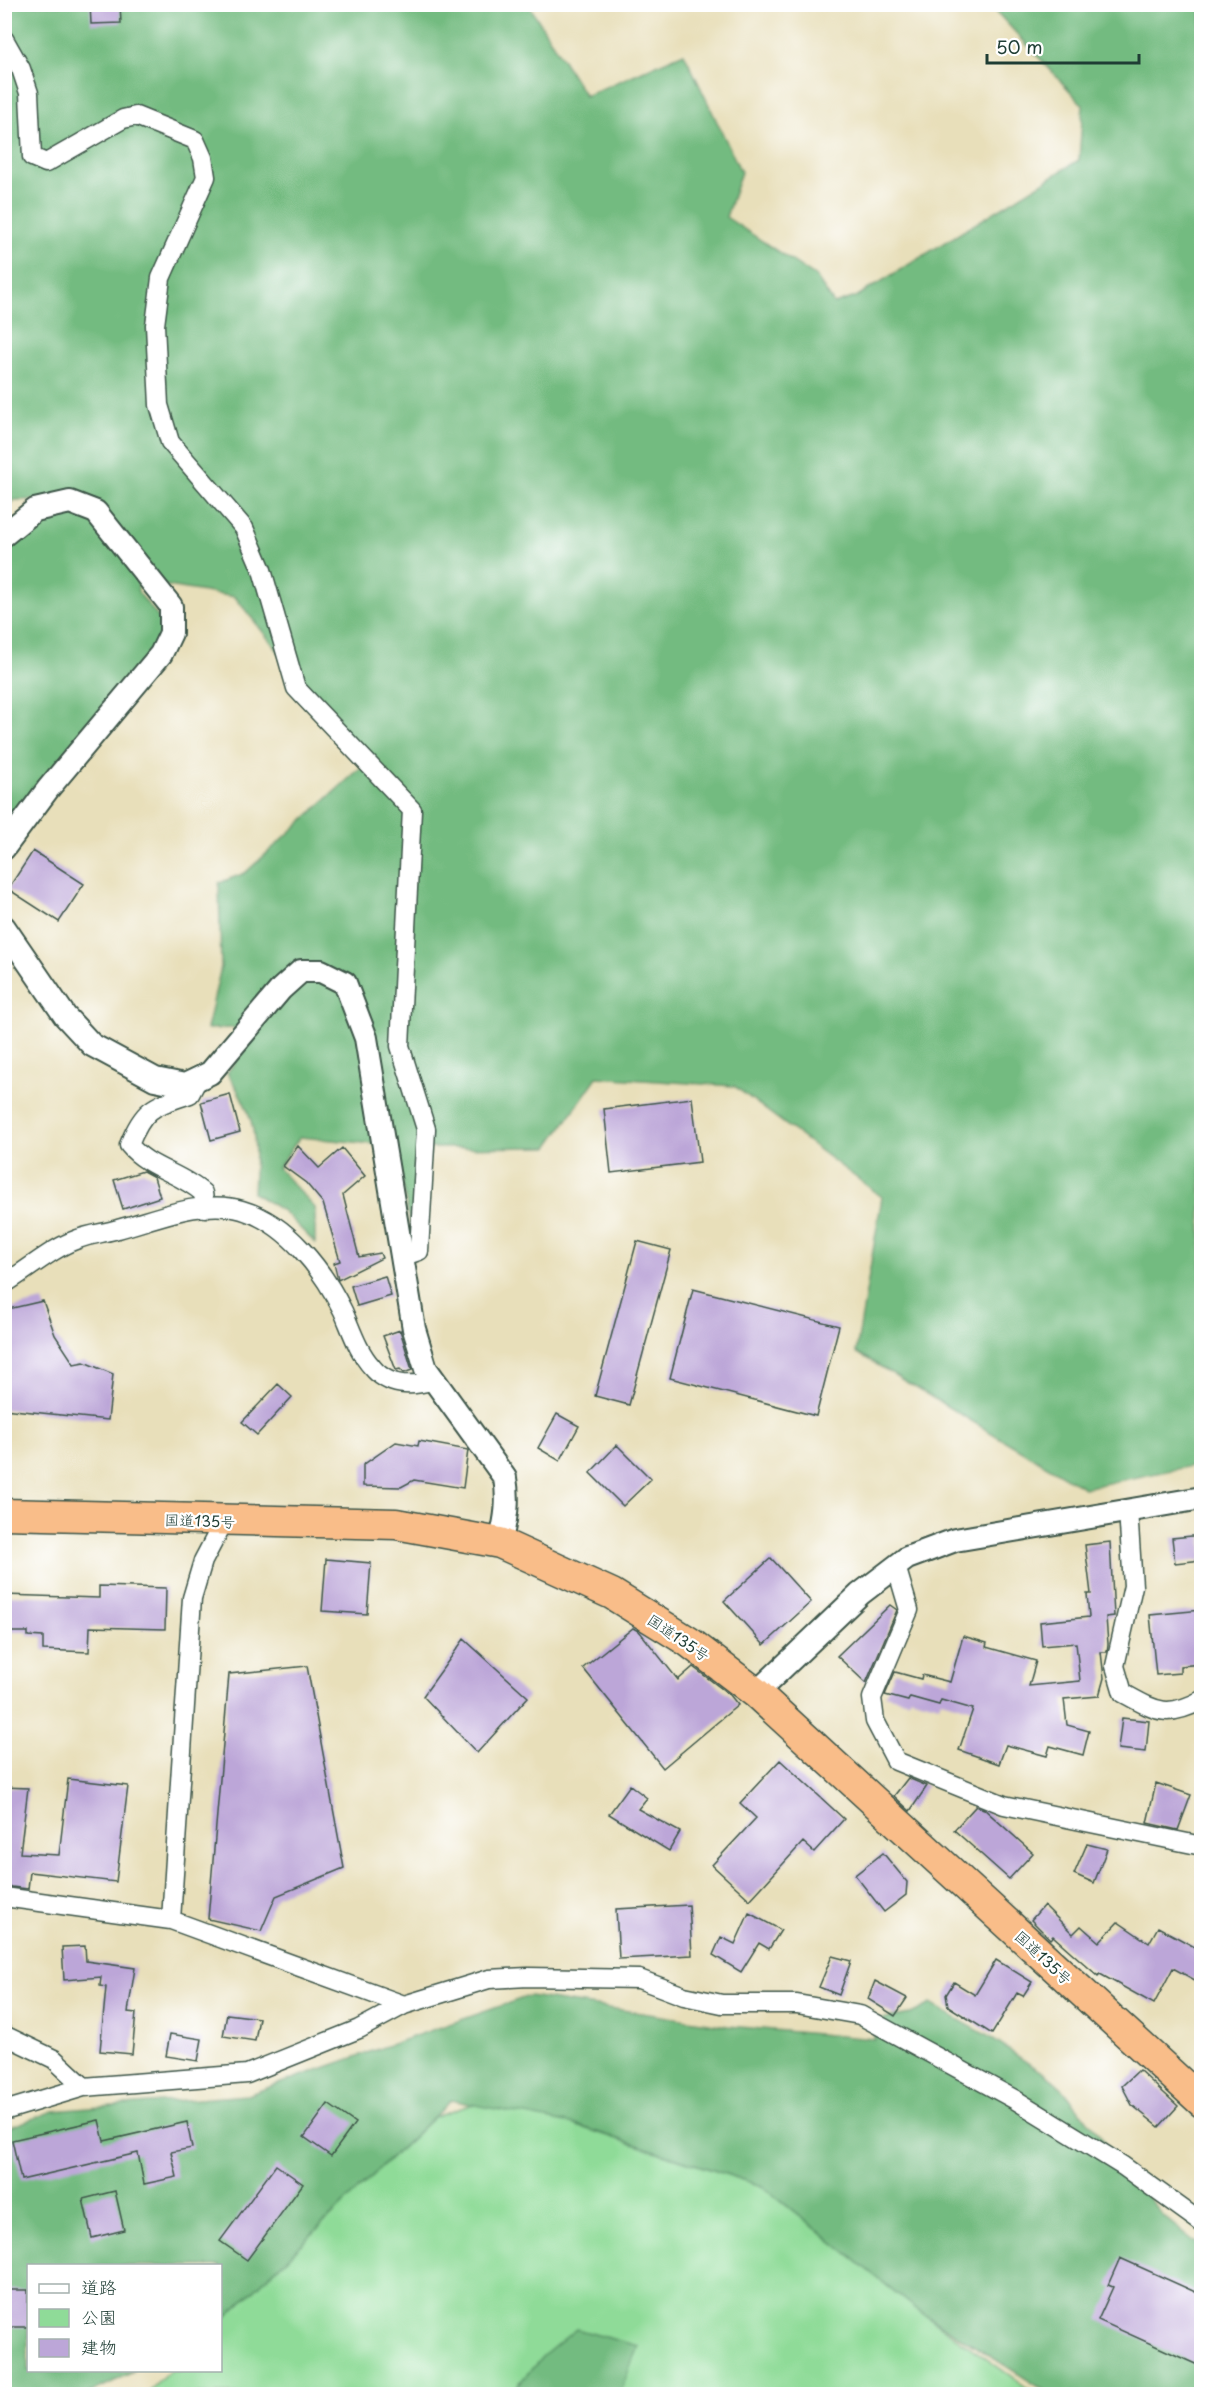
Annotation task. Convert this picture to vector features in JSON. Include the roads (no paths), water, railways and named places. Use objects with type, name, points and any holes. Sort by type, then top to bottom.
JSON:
[{"type":"highway","name":"国道135号","points":[[4,1514],[396,1524],[500,1543],[612,1594],[689,1642],[756,1693],[1202,2102]]},
{"type":"street","points":[[4,39],[21,69],[29,93],[32,158],[46,163],[123,119],[136,116],[195,140],[203,158],[206,177],[161,278],[155,325],[159,405],[170,442],[244,528],[262,570],[296,688],[412,810],[400,1046],[426,1129],[419,1251],[401,1257]]},
{"type":"street","points":[[4,535],[35,510],[70,502],[96,512],[171,606],[171,633],[161,654],[48,789],[4,848]]},
{"type":"street","points":[[4,927],[64,1016],[92,1045],[155,1079],[185,1085],[210,1074],[281,989],[301,971],[321,971],[345,983],[366,1038],[414,1329],[426,1369],[505,1478],[508,1495],[506,1520],[500,1543]]},
{"type":"street","points":[[198,1079],[190,1094],[145,1113],[129,1145],[139,1157],[190,1182],[204,1193],[205,1208]]},
{"type":"street","points":[[4,1284],[77,1239],[205,1208],[241,1210],[286,1234],[312,1264],[341,1307],[372,1368],[383,1377],[415,1386],[434,1380]]},
{"type":"street","points":[[756,1693],[860,1594],[907,1558],[955,1540],[1202,1498]]},
{"type":"street","points":[[1128,1509],[1133,1586],[1115,1666],[1123,1693],[1159,1713],[1183,1710],[1202,1700]]},
{"type":"street","points":[[171,1920],[192,1598],[203,1561],[224,1521]]},
{"type":"street","points":[[896,1566],[909,1610],[872,1698],[875,1721],[896,1761],[1004,1805],[1202,1846]]},
{"type":"street","points":[[4,1898],[171,1920],[404,2005]]},
{"type":"street","points":[[4,2111],[84,2087],[247,2074],[359,2030],[404,2005],[489,1979],[528,1977],[639,1979],[684,1996],[722,2004],[797,2004],[860,2015],[1024,2105],[1123,2166],[1202,2223]]},
{"type":"street","points":[[4,2035],[54,2059],[84,2087]]}]
